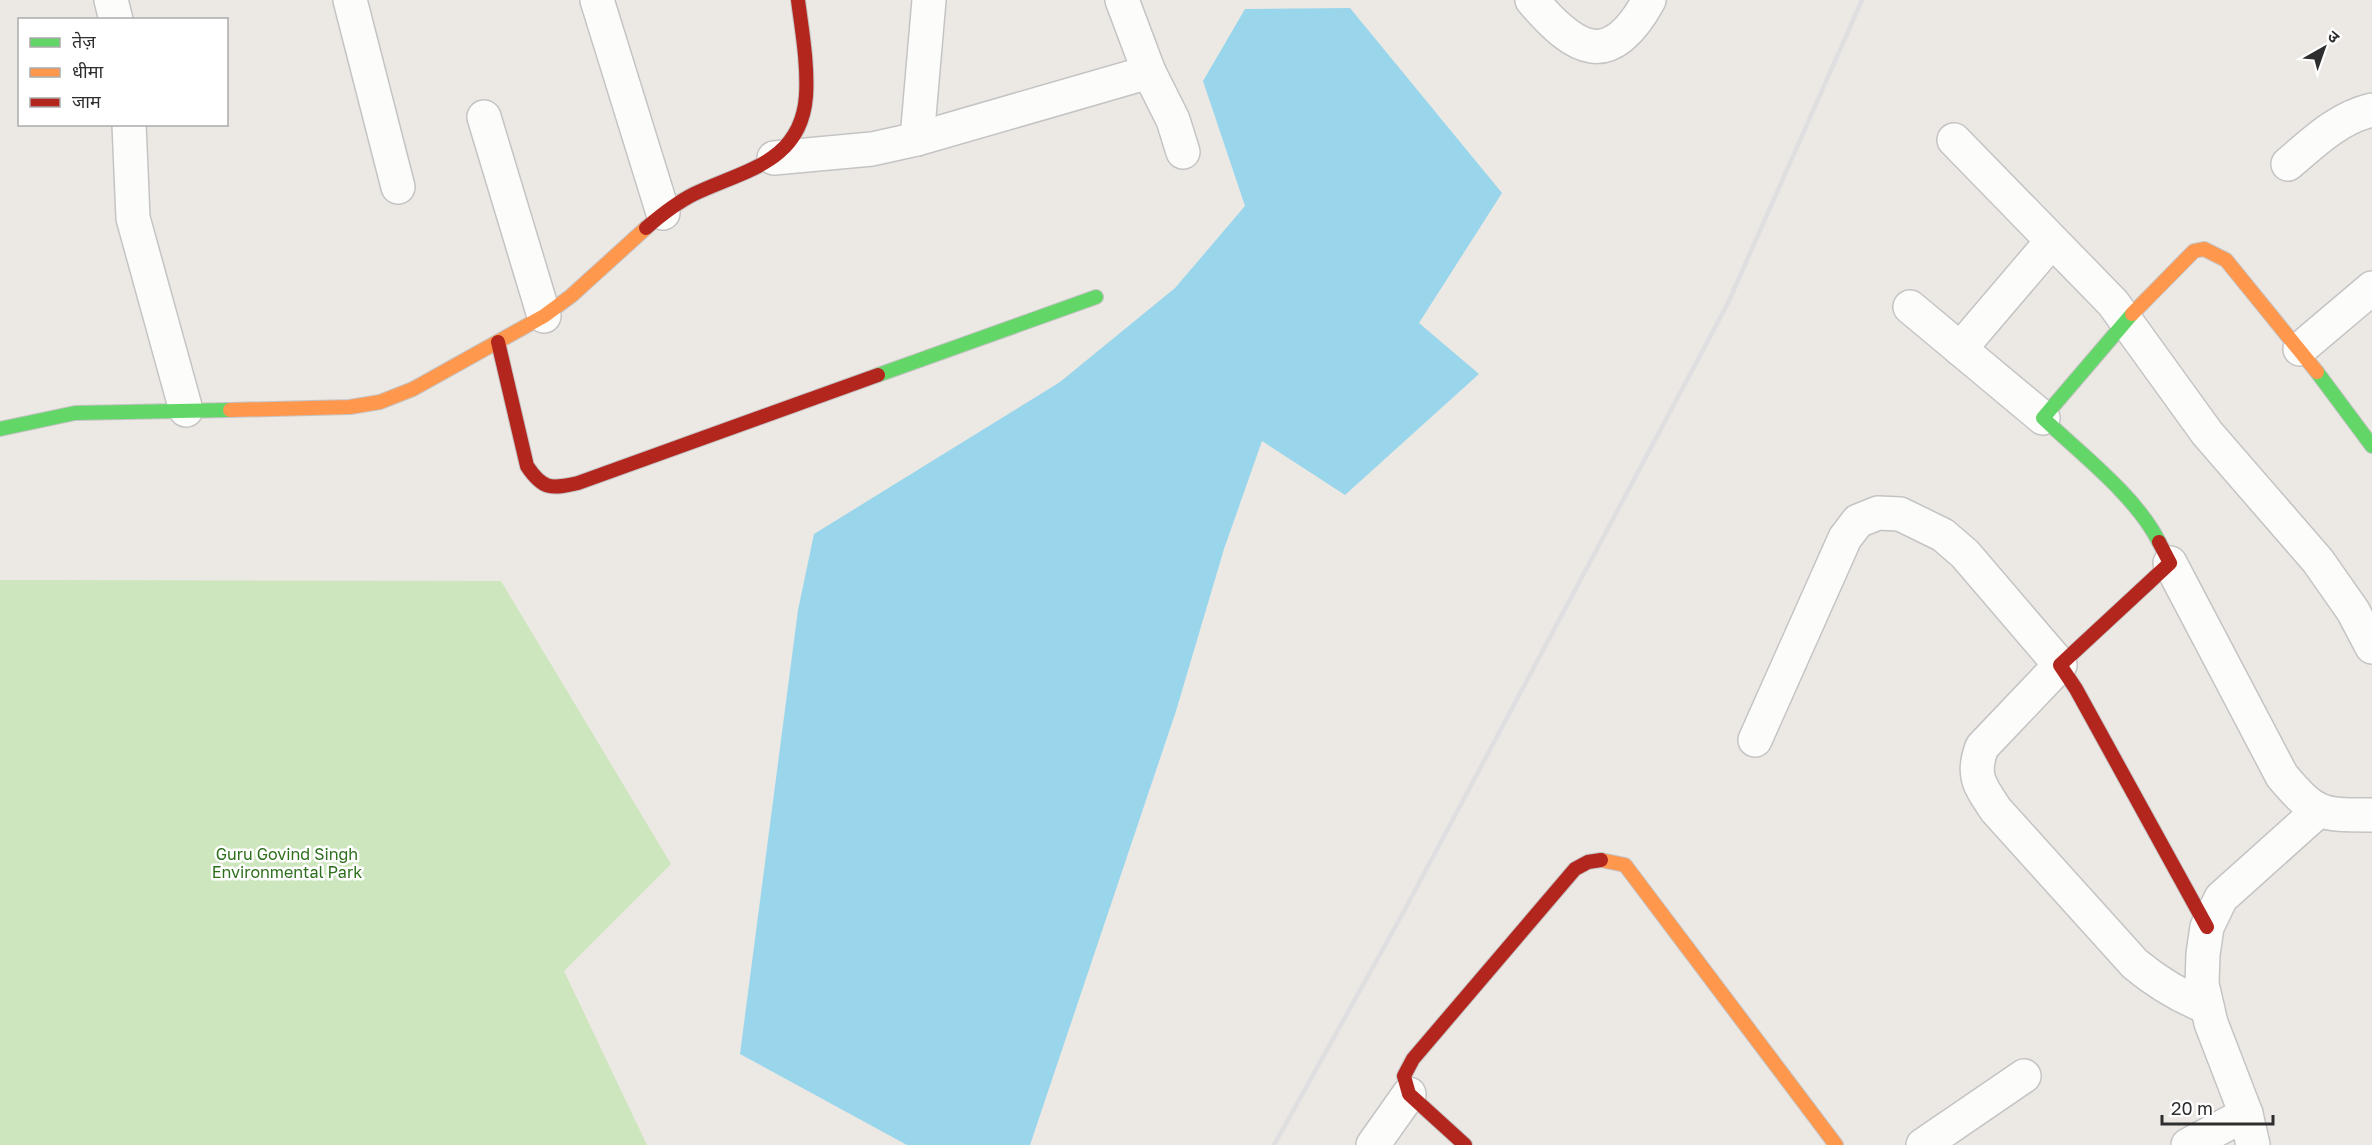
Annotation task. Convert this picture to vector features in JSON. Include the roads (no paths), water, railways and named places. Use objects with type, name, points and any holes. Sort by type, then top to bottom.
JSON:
[{"type":"street","points":[[111,0],[116,18]]},
{"type":"street","points":[[350,0],[398,187]]},
{"type":"street","points":[[597,0],[663,213]]},
{"type":"street","points":[[0,429],[75,413],[350,407],[380,402],[413,389],[544,316],[571,296],[663,213],[679,202],[774,158],[788,146],[800,128],[806,107],[798,0]]},
{"type":"street","points":[[917,139],[930,0]]},
{"type":"street","points":[[1122,0],[1149,72],[1173,120],[1183,152]]},
{"type":"street","points":[[1532,0],[1555,26],[1577,43],[1594,46],[1609,45],[1622,37],[1641,15],[1649,0]]},
{"type":"street","points":[[774,158],[872,149],[917,139],[1149,72]]},
{"type":"street","points":[[2288,164],[2336,124],[2354,114],[2372,110]]},
{"type":"street","points":[[484,117],[544,316]]},
{"type":"street","points":[[129,126],[133,218],[186,410]]},
{"type":"street","points":[[1953,140],[2113,303],[2207,432],[2318,561],[2353,611],[2372,647]]},
{"type":"street","points":[[1960,349],[2052,241]]},
{"type":"street","points":[[2043,418],[2126,320],[2194,251],[2204,249],[2226,260],[2300,349],[2372,446]]},
{"type":"street","points":[[2300,349],[2372,288]]},
{"type":"street","points":[[498,342],[527,466],[535,481],[552,489],[578,483],[1096,297]]},
{"type":"street","points":[[1911,307],[2043,418],[2129,500],[2153,530],[2282,776],[2302,799],[2318,812],[2372,815]]},
{"type":"street","points":[[1755,740],[1845,538],[1858,521],[1878,513],[1900,514],[1942,535],[1965,554],[2060,665],[2076,689],[2207,927]]},
{"type":"street","points":[[2170,563],[2060,665],[1982,747],[1976,762],[1978,783],[1996,810],[2135,964],[2158,984],[2184,998],[2207,1006]]},
{"type":"street","points":[[2188,1145],[2250,1129],[2211,1023],[2202,984],[2207,927],[2221,898],[2318,812]]},
{"type":"street","points":[[1465,1145],[1409,1094],[1404,1076],[1413,1059],[1575,869],[1592,859],[1607,859],[1625,865],[1836,1145]]},
{"type":"street","points":[[1923,1145],[2024,1076]]},
{"type":"street","points":[[1373,1145],[1409,1094]]},
{"type":"water","points":[[1350,8],[1502,193],[1419,323],[1479,374],[1345,495],[1262,441],[1224,549],[1176,711],[1030,1145],[907,1145],[740,1054],[798,610],[814,534],[1060,382],[1175,288],[1245,206],[1203,81],[1245,9]]},
{"type":"railway","points":[[1274,1145],[1403,913],[1728,303],[1862,0]]},
{"type":"park label","name":"Guru Govind Singh Environmental Park","points":[[287,863]]}]
